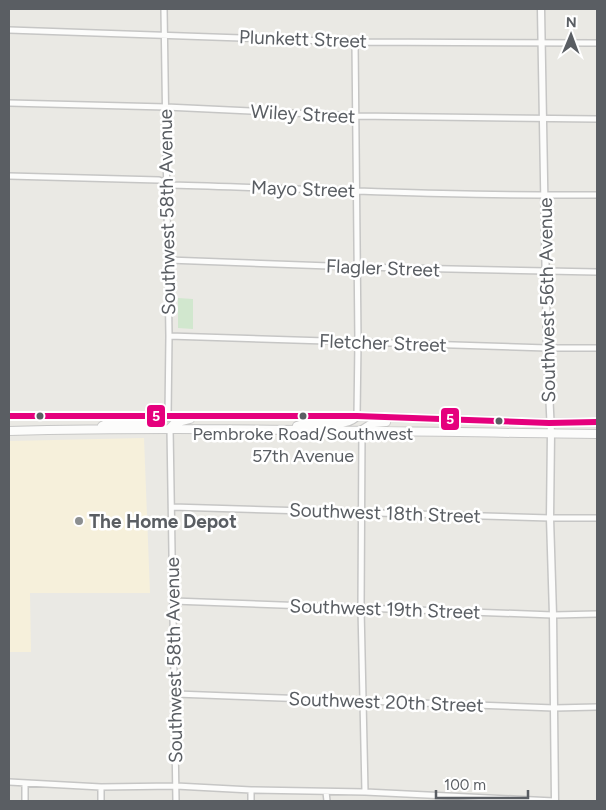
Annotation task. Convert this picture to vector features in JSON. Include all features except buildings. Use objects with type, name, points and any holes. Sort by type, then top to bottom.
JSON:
[{"type":"main road","points":[[9,416],[357,416],[550,423],[597,422]]},
{"type":"main road","points":[[98,429],[106,424],[153,422],[168,416]]},
{"type":"main road","points":[[170,428],[176,423],[189,419],[234,419],[237,416]]},
{"type":"main road","points":[[290,429],[310,422],[345,422],[357,416]]},
{"type":"main road","points":[[362,430],[367,425],[376,422],[409,423],[420,419]]},
{"type":"main road","points":[[9,431],[170,428],[597,434]]},
{"type":"street","name":"Southwest 58th Avenue","points":[[164,9],[169,336],[168,416]]},
{"type":"street","name":"Southwest 56th Avenue","points":[[541,9],[550,423],[554,801]]},
{"type":"street","name":"Plunkett Street","points":[[9,30],[355,42],[597,43]]},
{"type":"street","points":[[355,42],[357,416]]},
{"type":"street","name":"Wiley Street","points":[[9,103],[166,107],[356,116],[544,120],[597,119]]},
{"type":"street","name":"Mayo Street","points":[[9,176],[159,180],[172,184],[356,191],[597,195]]},
{"type":"street","name":"Flagler Street","points":[[168,260],[357,267],[597,272]]},
{"type":"street","name":"Fletcher Street","points":[[169,336],[597,348]]},
{"type":"street","name":"Southwest 58th Avenue","points":[[170,428],[176,694],[176,801]]},
{"type":"street","points":[[362,430],[361,608],[365,792]]},
{"type":"street","name":"Southwest 18th Street","points":[[172,507],[597,518]]},
{"type":"street","name":"Southwest 19th Street","points":[[173,601],[597,614]]},
{"type":"street","name":"Southwest 20th Street","points":[[176,694],[554,708],[597,707]]},
{"type":"street","points":[[9,782],[365,792],[477,799],[554,801]]},
{"type":"street","points":[[25,783],[25,801]]},
{"type":"street","points":[[101,786],[101,801]]},
{"type":"street","points":[[251,790],[252,801]]},
{"type":"street","points":[[326,792],[327,801]]},
{"type":"street","points":[[400,794],[400,801]]},
{"type":"shaded area","points":[[144,438],[150,593],[30,593],[31,652],[9,652],[9,441]]},
{"type":"green space","points":[[178,298],[193,299],[193,329],[178,328]]},
{"type":"transit line","name":"5","points":[[9,416],[357,416],[549,423],[597,422]]},
{"type":"place","name":"Pembroke Road/Southwest 57th Avenue","points":[[303,416]]},
{"type":"place","name":"The Home Depot","points":[[79,521]]}]
